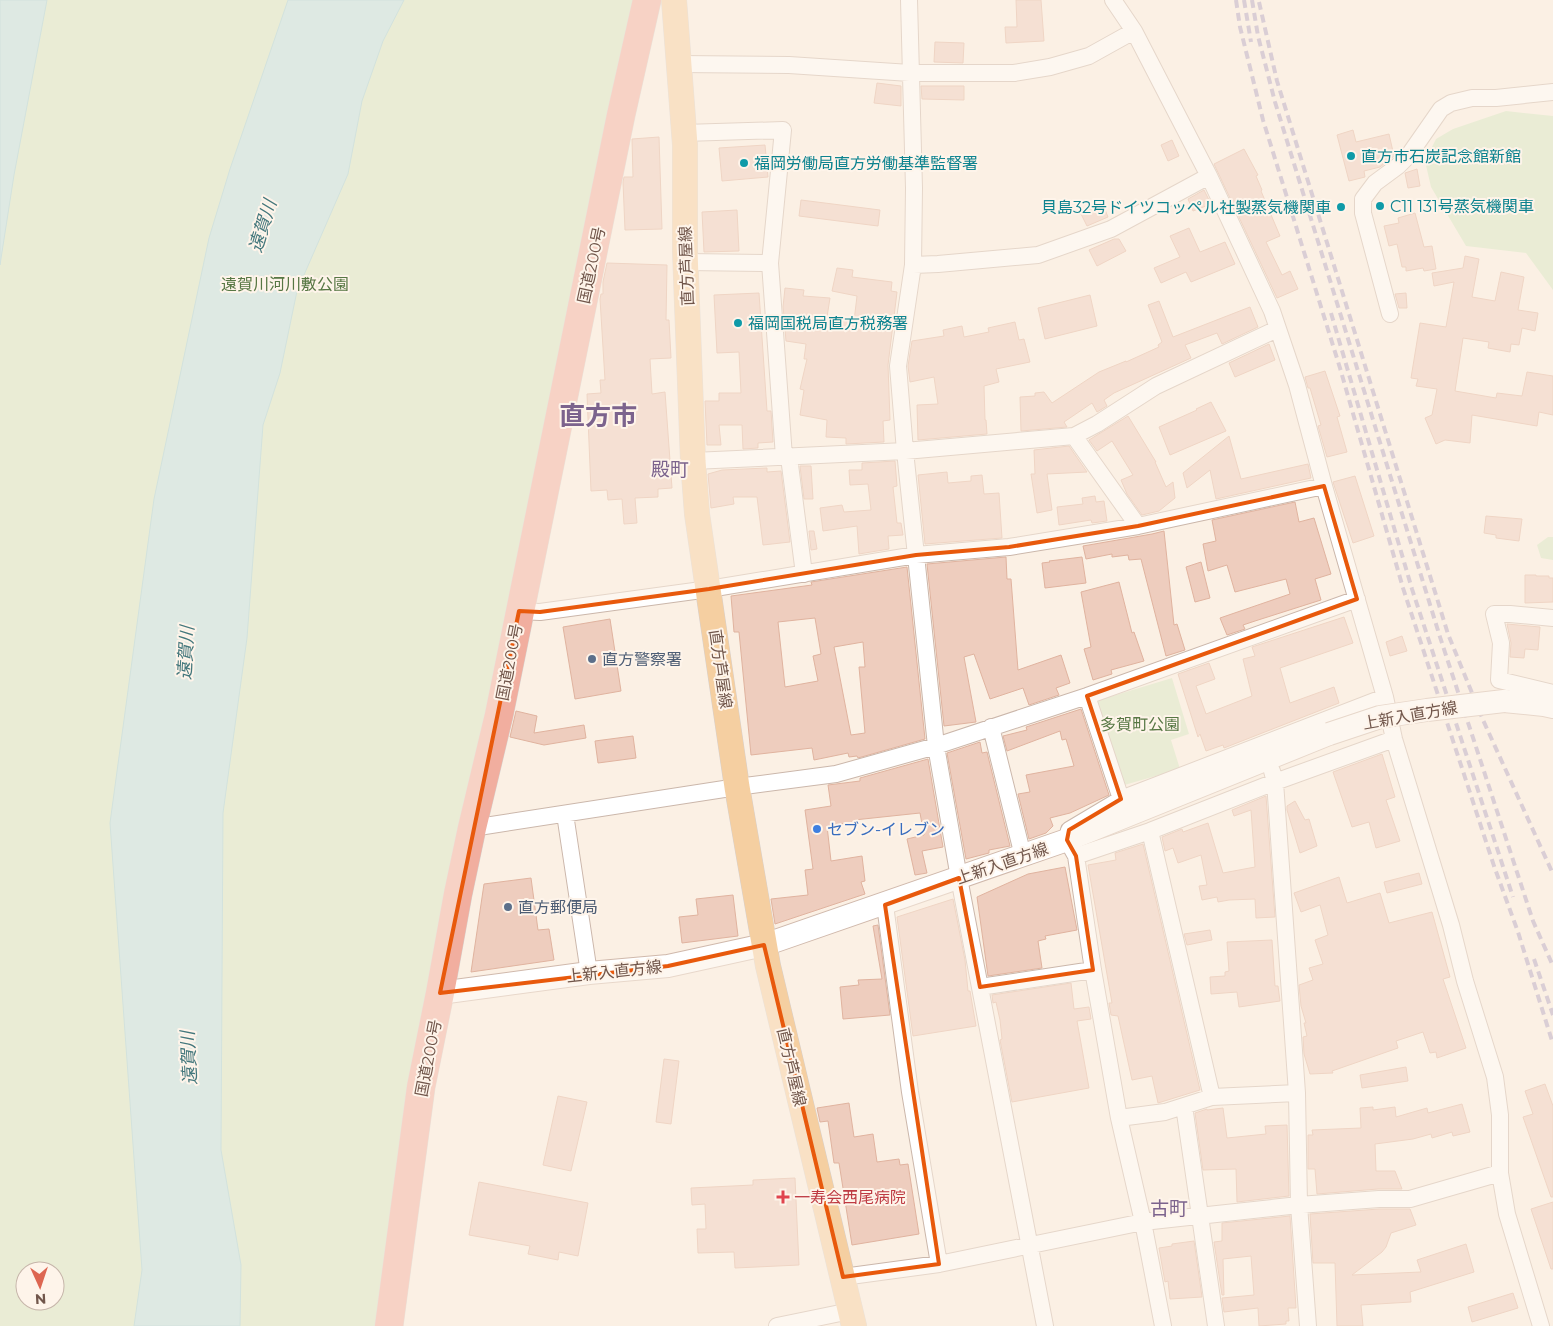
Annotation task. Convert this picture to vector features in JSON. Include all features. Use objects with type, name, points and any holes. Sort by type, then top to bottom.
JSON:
[{"type":"highway","name":"国道200号","points":[[389,1326],[421,1087],[472,828],[499,715],[621,115],[647,0]]},
{"type":"main road","name":"直方芦屋線","points":[[674,0],[684,132],[686,262],[693,461],[697,514],[764,945],[852,1319]]},
{"type":"main road","name":"上新入直方線","points":[[440,993],[589,973],[668,966],[764,945],[1023,856],[1072,848],[1329,734],[1380,718],[1427,710],[1504,701],[1544,704],[1553,707]]},
{"type":"street","points":[[909,0],[914,188],[912,265],[898,366],[904,452],[936,746],[959,878],[1045,1326]]},
{"type":"street","points":[[1113,0],[1134,31],[1210,176],[1272,311],[1297,385],[1324,486],[1386,697],[1394,739],[1451,925],[1465,982],[1495,1078],[1500,1115],[1500,1173],[1506,1214],[1541,1326]]},
{"type":"street","points":[[678,64],[790,65],[910,73],[1014,73],[1050,67],[1089,56],[1134,31]]},
{"type":"street","points":[[1390,314],[1363,213],[1363,199],[1375,183],[1409,155],[1441,109],[1451,103],[1472,98],[1496,98],[1553,92]]},
{"type":"street","points":[[684,132],[783,130],[770,263],[787,457],[804,574]]},
{"type":"street","points":[[912,265],[1038,254],[1110,229],[1210,176]]},
{"type":"street","points":[[686,262],[770,263]]},
{"type":"street","points":[[693,461],[904,452],[1074,436],[1098,424],[1156,386],[1277,329]]},
{"type":"street","points":[[1074,436],[1138,526]]},
{"type":"street","points":[[519,611],[540,612],[709,589],[916,555],[1009,547],[1138,526],[1324,486]]},
{"type":"street","points":[[472,828],[738,787],[836,774],[936,746],[1087,696],[1357,599]]},
{"type":"street","points":[[1553,618],[1494,614],[1500,644],[1499,680],[1553,693]]},
{"type":"street","points":[[1087,696],[1121,799]]},
{"type":"street","points":[[1163,1326],[1143,1222],[1119,1118],[1069,830],[1121,799],[1386,697]]},
{"type":"street","points":[[991,727],[1023,856]]},
{"type":"street","points":[[1072,848],[1150,831],[1273,776],[1394,739]]},
{"type":"street","points":[[1273,776],[1297,1093],[1299,1205],[1308,1326]]},
{"type":"street","points":[[565,814],[589,973]]},
{"type":"street","points":[[1150,831],[1212,1097]]},
{"type":"street","points":[[884,905],[910,1092],[938,1264]]},
{"type":"street","points":[[980,987],[1093,970]]},
{"type":"street","points":[[1119,1118],[1165,1112],[1212,1097],[1297,1093]]},
{"type":"street","points":[[1184,1106],[1216,1326]]},
{"type":"street","points":[[843,1277],[938,1264],[1143,1222],[1299,1205],[1410,1199],[1500,1173]]},
{"type":"street","points":[[777,1326],[852,1319]]},
{"type":"highlighted area","points":[[1324,486],[1357,599],[1087,696],[1121,799],[1069,830],[1067,840],[1076,856],[1093,970],[980,987],[959,878],[885,905],[939,1264],[843,1277],[764,945],[668,966],[440,993],[519,611],[540,612],[709,589],[916,555],[1009,547],[1138,526]]},
{"type":"green space","name":"遠賀川河川敷公園","points":[[0,0],[633,0],[508,610],[442,911],[378,1326],[0,1326]]},
{"type":"green space","points":[[1506,111],[1553,116],[1553,290],[1526,253],[1466,246],[1431,187],[1425,161],[1436,139],[1453,129]]},
{"type":"green space","points":[[1548,537],[1553,537],[1553,560],[1541,558],[1537,545]]},
{"type":"green space","name":"多賀町公園","points":[[1172,678],[1189,734],[1171,740],[1180,769],[1121,786],[1096,701]]},
{"type":"water","points":[[0,0],[47,0],[14,175],[0,265]]},
{"type":"water","name":"遠賀川","points":[[288,0],[404,0],[383,41],[362,101],[348,174],[297,291],[280,373],[263,425],[247,638],[223,813],[221,1150],[241,1265],[240,1326],[134,1326],[142,1270],[110,823],[154,499],[209,238],[230,169]]},
{"type":"building","points":[[1016,0],[1041,0],[1044,41],[1006,43],[1005,27],[1017,27]]},
{"type":"building","points":[[935,42],[964,43],[963,63],[934,62]]},
{"type":"building","points":[[877,83],[901,86],[901,106],[874,103]]},
{"type":"building","points":[[921,86],[964,86],[964,100],[922,99]]},
{"type":"building","points":[[1353,130],[1356,142],[1389,134],[1394,156],[1380,167],[1364,171],[1365,177],[1349,181],[1337,135]]},
{"type":"building","points":[[659,137],[662,229],[625,230],[623,182],[624,177],[633,177],[632,139]]},
{"type":"building","points":[[1172,140],[1179,156],[1168,161],[1161,145]]},
{"type":"building","name":"福岡労働局直方労働基準監督署","points":[[765,145],[768,177],[722,181],[719,148]]},
{"type":"building","points":[[1244,149],[1258,175],[1256,176],[1261,191],[1280,236],[1266,242],[1282,275],[1290,271],[1298,289],[1277,298],[1214,164]]},
{"type":"building","points":[[1417,169],[1420,186],[1408,188],[1405,173]]},
{"type":"building","points":[[1204,190],[1211,204],[1193,211],[1188,199]]},
{"type":"building","points":[[801,200],[880,210],[878,226],[799,216]]},
{"type":"building","points":[[1102,202],[1108,217],[1087,226],[1080,212]]},
{"type":"building","points":[[737,210],[739,251],[704,252],[702,212]]},
{"type":"building","points":[[1415,213],[1424,247],[1432,246],[1436,269],[1424,271],[1423,268],[1406,271],[1406,267],[1402,267],[1397,244],[1389,246],[1384,226],[1399,223],[1398,218]]},
{"type":"building","points":[[1189,228],[1200,252],[1225,242],[1235,264],[1191,282],[1186,272],[1161,283],[1154,268],[1180,257],[1170,236]]},
{"type":"building","points":[[1114,239],[1119,239],[1126,251],[1097,266],[1089,250]]},
{"type":"building","points":[[1465,256],[1479,259],[1472,297],[1495,301],[1501,272],[1524,277],[1518,310],[1538,313],[1535,331],[1522,328],[1519,345],[1511,344],[1510,352],[1488,348],[1489,342],[1463,338],[1455,391],[1496,398],[1497,393],[1522,396],[1527,372],[1553,376],[1553,415],[1539,412],[1537,426],[1472,415],[1470,443],[1445,440],[1436,444],[1425,418],[1432,415],[1437,389],[1416,386],[1418,379],[1411,378],[1420,323],[1446,327],[1454,282],[1434,286],[1432,273],[1463,268]]},
{"type":"building","points":[[607,263],[667,265],[666,320],[669,320],[671,358],[650,359],[652,394],[665,392],[672,488],[658,489],[658,497],[635,498],[637,523],[624,524],[622,499],[608,500],[607,490],[591,491],[587,394],[601,393],[600,380],[605,380],[600,299],[601,294],[603,294],[603,282]]},
{"type":"building","points":[[837,268],[853,270],[852,277],[892,282],[891,291],[897,292],[888,365],[890,420],[883,421],[884,442],[846,444],[846,438],[826,437],[827,420],[800,415],[804,390],[800,389],[807,359],[804,359],[806,344],[786,341],[787,316],[784,316],[783,307],[785,288],[804,290],[803,296],[830,298],[827,317],[854,321],[857,296],[832,291]]},
{"type":"building","points":[[759,293],[767,411],[771,411],[773,442],[758,443],[758,448],[743,449],[742,425],[719,425],[721,445],[707,445],[705,401],[719,401],[719,393],[741,393],[739,352],[717,353],[714,295]]},
{"type":"building","points":[[1406,293],[1407,308],[1399,308],[1395,294]]},
{"type":"building","points":[[1090,295],[1097,326],[1045,339],[1038,308]]},
{"type":"building","points":[[1159,301],[1173,337],[1250,307],[1258,327],[1222,344],[1217,333],[1185,345],[1191,358],[1114,393],[1104,400],[1107,406],[1097,412],[1092,403],[1064,422],[1067,427],[1021,431],[1020,397],[1035,396],[1035,393],[1044,392],[1052,403],[1099,372],[1159,347],[1158,345],[1162,342],[1148,305]]},
{"type":"building","points":[[1015,322],[1019,340],[1024,339],[1030,362],[996,369],[999,382],[984,386],[987,434],[918,440],[917,405],[938,404],[934,377],[910,382],[908,366],[912,341],[944,336],[943,330],[962,326],[964,337],[989,332],[988,328]]},
{"type":"building","points":[[1269,344],[1275,360],[1235,377],[1229,363]]},
{"type":"building","points":[[1325,371],[1340,416],[1337,417],[1347,452],[1327,457],[1318,426],[1321,425],[1305,377]]},
{"type":"building","points":[[1211,402],[1226,431],[1170,455],[1159,427]]},
{"type":"building","points":[[1128,416],[1156,462],[1166,487],[1173,482],[1175,498],[1159,511],[1142,515],[1127,494],[1121,480],[1133,475],[1112,441],[1097,451],[1089,440]]},
{"type":"building","points":[[1229,436],[1241,479],[1308,464],[1311,478],[1216,499],[1210,470],[1187,488],[1183,473]]},
{"type":"building","points":[[1069,446],[1087,472],[1047,474],[1052,510],[1037,513],[1031,474],[1035,474],[1034,450]]},
{"type":"building","points":[[895,461],[897,486],[893,487],[897,523],[901,523],[903,535],[888,536],[889,549],[859,554],[857,526],[823,531],[820,508],[842,505],[844,512],[871,510],[868,484],[850,485],[849,470],[862,470],[862,463]]},
{"type":"building","points":[[800,466],[811,466],[813,499],[804,499]]},
{"type":"building","points":[[767,468],[767,472],[781,471],[790,542],[763,545],[757,497],[733,497],[734,504],[711,508],[708,474],[722,470]]},
{"type":"building","points":[[947,472],[948,483],[971,481],[971,476],[982,475],[984,494],[999,493],[1002,538],[925,544],[918,475]]},
{"type":"building","points":[[1355,476],[1374,536],[1353,543],[1333,482]]},
{"type":"building","points":[[1095,496],[1096,502],[1104,501],[1107,521],[1092,523],[1091,520],[1059,525],[1057,507],[1083,504],[1082,498]]},
{"type":"building","points":[[1295,502],[1299,522],[1314,518],[1331,574],[1315,579],[1321,600],[1243,625],[1245,629],[1227,635],[1220,618],[1290,594],[1286,579],[1235,592],[1227,565],[1208,571],[1203,544],[1216,541],[1212,520]]},
{"type":"building","points":[[1486,516],[1522,519],[1519,541],[1496,538],[1496,535],[1484,533]]},
{"type":"building","points":[[809,531],[814,531],[817,549],[811,550]]},
{"type":"building","points":[[1164,531],[1174,625],[1177,624],[1185,650],[1166,656],[1141,559],[1129,560],[1128,555],[1112,557],[1112,554],[1086,559],[1083,546]]},
{"type":"building","points":[[1006,557],[1007,579],[1011,579],[1018,670],[1061,655],[1070,683],[1056,688],[1059,695],[1029,705],[1023,688],[990,699],[974,654],[964,657],[976,722],[944,726],[927,564]]},
{"type":"building","points":[[1082,557],[1086,583],[1045,588],[1042,563]]},
{"type":"building","points":[[1201,562],[1210,598],[1195,602],[1186,567]]},
{"type":"building","points":[[907,567],[925,739],[858,758],[857,756],[849,757],[848,753],[814,760],[812,748],[751,755],[739,632],[734,632],[731,596],[812,585],[811,582]],"holes":[[[815,618],[821,654],[813,656],[818,681],[785,687],[778,622]],[[863,642],[865,667],[859,667],[865,733],[851,735],[834,647]]]},
{"type":"building","points":[[1525,575],[1549,576],[1549,578],[1553,578],[1553,602],[1525,603]]},
{"type":"building","points":[[1119,582],[1132,633],[1134,632],[1144,661],[1111,670],[1112,674],[1093,680],[1084,649],[1091,647],[1081,592]]},
{"type":"building","points":[[1344,617],[1353,643],[1280,668],[1290,703],[1334,687],[1339,703],[1224,748],[1223,745],[1206,751],[1200,734],[1198,737],[1178,674],[1209,663],[1215,679],[1196,686],[1206,714],[1252,696],[1243,659],[1255,656],[1252,647]]},
{"type":"building","name":"直方警察署","points":[[610,619],[621,691],[575,699],[563,627]]},
{"type":"building","points":[[1507,624],[1540,627],[1538,650],[1525,649],[1524,658],[1510,657],[1511,643]]},
{"type":"building","points":[[1402,636],[1407,651],[1390,656],[1386,642]]},
{"type":"building","points":[[1081,709],[1109,795],[1070,813],[1050,818],[1053,826],[1046,833],[1029,839],[1018,794],[1030,792],[1026,775],[1074,766],[1066,739],[1062,740],[1060,731],[1007,751],[1003,736],[1027,730],[1026,727]]},
{"type":"building","points":[[516,711],[537,716],[534,733],[584,725],[586,738],[544,745],[510,737]]},
{"type":"building","points":[[633,736],[636,758],[598,763],[595,741]]},
{"type":"building","points":[[980,742],[982,753],[987,752],[1010,846],[989,850],[989,853],[966,859],[947,753]]},
{"type":"building","points":[[1382,754],[1395,797],[1386,800],[1400,841],[1376,848],[1369,822],[1352,827],[1333,772]]},
{"type":"building","points":[[928,759],[943,847],[922,851],[927,873],[915,875],[907,839],[924,835],[920,813],[854,820],[854,822],[827,826],[831,861],[862,856],[865,881],[861,882],[865,894],[775,924],[771,899],[808,895],[805,870],[813,869],[805,810],[831,806],[828,785],[860,781],[860,778]]},
{"type":"building","points":[[1266,796],[1275,917],[1256,918],[1255,899],[1218,902],[1217,897],[1202,900],[1199,886],[1207,885],[1201,855],[1178,863],[1173,848],[1165,851],[1162,837],[1182,829],[1183,832],[1208,823],[1223,873],[1255,867],[1251,810],[1234,816],[1232,810]]},
{"type":"building","points":[[1295,801],[1305,820],[1309,819],[1317,846],[1300,853],[1287,810],[1287,806]]},
{"type":"building","points":[[1143,844],[1200,1090],[1158,1103],[1152,1076],[1132,1080],[1118,1016],[1111,1015],[1109,1003],[1112,1003],[1088,865],[1116,860],[1115,853]]},
{"type":"building","points":[[1065,867],[1077,930],[1045,936],[1046,939],[1038,941],[1042,968],[988,976],[977,897],[1028,874]]},
{"type":"building","points":[[1419,873],[1422,884],[1387,893],[1384,882]]},
{"type":"building","points":[[1339,877],[1347,903],[1380,893],[1389,923],[1432,912],[1450,977],[1443,979],[1466,1048],[1437,1058],[1436,1052],[1430,1053],[1423,1032],[1396,1041],[1398,1048],[1332,1071],[1333,1073],[1310,1074],[1304,1054],[1303,1037],[1307,1036],[1299,985],[1313,980],[1309,968],[1323,964],[1315,940],[1328,935],[1320,905],[1301,912],[1294,893]]},
{"type":"building","name":"直方郵便局","points":[[531,878],[538,930],[549,929],[554,960],[471,972],[484,884]]},
{"type":"building","points":[[733,895],[738,936],[682,943],[679,917],[698,915],[696,899]]},
{"type":"building","points":[[953,899],[965,960],[968,991],[970,991],[976,1026],[913,1036],[897,917]]},
{"type":"building","points":[[878,925],[890,1015],[843,1019],[840,987],[859,985],[858,980],[882,979],[873,926]]},
{"type":"building","points":[[1210,930],[1212,940],[1187,945],[1184,934]]},
{"type":"building","points":[[1272,940],[1275,986],[1278,986],[1280,1001],[1239,1007],[1237,992],[1211,994],[1210,977],[1225,976],[1225,972],[1229,971],[1227,942]]},
{"type":"building","points":[[1071,983],[1074,1009],[1089,1007],[1091,1019],[1077,1021],[1089,1088],[1012,1102],[1000,1040],[1002,1039],[1000,1020],[996,1002],[993,1003],[992,995]]},
{"type":"building","points":[[664,1059],[679,1061],[671,1124],[656,1122]]},
{"type":"building","points":[[1406,1067],[1408,1081],[1362,1088],[1360,1075]]},
{"type":"building","points":[[1545,1084],[1553,1106],[1553,1197],[1551,1197],[1523,1117],[1533,1114],[1525,1091]]},
{"type":"building","points":[[558,1096],[587,1102],[571,1171],[543,1165]]},
{"type":"building","points":[[849,1103],[854,1137],[873,1134],[877,1162],[899,1159],[900,1165],[908,1164],[919,1234],[852,1245],[839,1163],[834,1163],[828,1121],[820,1122],[817,1108]]},
{"type":"building","points":[[1462,1104],[1470,1132],[1453,1136],[1452,1132],[1432,1138],[1431,1134],[1413,1139],[1375,1144],[1376,1171],[1395,1171],[1402,1189],[1317,1194],[1315,1169],[1308,1169],[1308,1135],[1313,1135],[1312,1130],[1361,1128],[1360,1108],[1373,1107],[1373,1110],[1395,1107],[1396,1117],[1427,1108],[1428,1113]]},
{"type":"building","points":[[1223,1108],[1227,1138],[1266,1134],[1265,1126],[1287,1125],[1289,1196],[1237,1202],[1236,1169],[1203,1170],[1195,1113],[1207,1109]]},
{"type":"building","points":[[795,1178],[799,1265],[735,1268],[734,1252],[698,1253],[697,1229],[706,1229],[705,1204],[692,1205],[691,1188],[753,1185],[753,1180]]},
{"type":"building","points":[[479,1182],[588,1203],[578,1256],[559,1252],[558,1260],[528,1254],[530,1246],[469,1235]]},
{"type":"building","points":[[1553,1202],[1553,1269],[1551,1269],[1531,1209]]},
{"type":"building","points":[[1379,1209],[1410,1209],[1416,1225],[1391,1233],[1382,1252],[1352,1275],[1421,1272],[1417,1260],[1466,1244],[1474,1272],[1410,1292],[1411,1302],[1361,1305],[1363,1326],[1337,1326],[1335,1263],[1313,1263],[1310,1214]]},
{"type":"building","points":[[1290,1216],[1296,1308],[1288,1308],[1289,1321],[1286,1321],[1286,1324],[1259,1326],[1258,1308],[1224,1312],[1222,1298],[1254,1295],[1251,1256],[1223,1259],[1224,1295],[1222,1295],[1214,1242],[1222,1241],[1222,1223]]},
{"type":"building","points":[[1194,1241],[1202,1297],[1170,1299],[1168,1281],[1165,1282],[1159,1248]]},
{"type":"building","points":[[1513,1293],[1518,1308],[1472,1322],[1468,1307]]},
{"type":"railway","points":[[1236,0],[1240,27],[1263,120],[1340,368],[1403,588],[1494,866],[1518,932],[1553,1044]]},
{"type":"railway","points":[[1244,0],[1251,42]]},
{"type":"railway","points":[[1252,0],[1258,36],[1275,102],[1440,637],[1533,921],[1553,966]]},
{"type":"railway","points":[[1259,2],[1277,81],[1448,634],[1483,720],[1553,874]]},
{"type":"railway","points":[[1331,313],[1412,589],[1513,897]]},
{"type":"railway","points":[[1534,959],[1553,1015]]},
{"type":"place","name":"直方市石炭記念館新館","points":[[1351,156]]},
{"type":"place","name":"福岡労働局直方労働基準監督署","points":[[744,163]]},
{"type":"place","name":"C11 131号蒸気機関車","points":[[1380,206]]},
{"type":"place","name":"貝島32号ドイツコッペル社製蒸気機関車","points":[[1341,207]]},
{"type":"place","name":"福岡国税局直方税務署","points":[[738,323]]},
{"type":"place","name":"直方警察署","points":[[592,659]]},
{"type":"place","name":"セブン-イレブン","points":[[817,829]]},
{"type":"place","name":"直方郵便局","points":[[508,907]]},
{"type":"place","name":"一寿会西尾病院","points":[[783,1197]]},
{"type":"district","name":"直方市","points":[[598,416]]},
{"type":"district","name":"殿町","points":[[670,469]]},
{"type":"district","name":"古町","points":[[1169,1208]]}]
